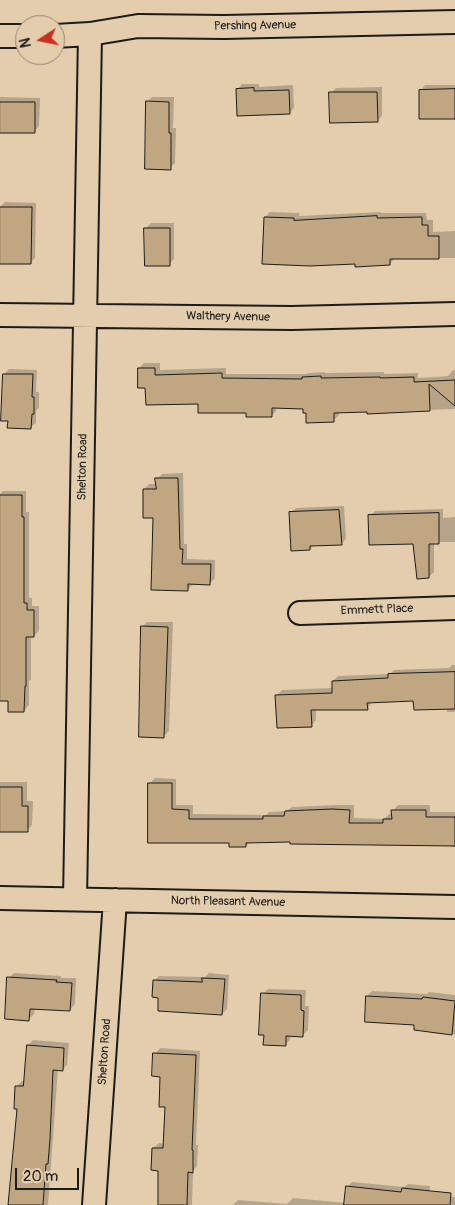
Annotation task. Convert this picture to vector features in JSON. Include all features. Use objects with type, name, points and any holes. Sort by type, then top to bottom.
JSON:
[{"type":"street","name":"Pershing Avenue","points":[[65,35],[90,34],[138,26],[224,27],[455,22]]},
{"type":"street","name":"Shelton Road","points":[[74,899],[90,34]]},
{"type":"street","points":[[0,36],[15,36]]},
{"type":"street","name":"Walthery Avenue","points":[[0,314],[292,318],[455,314]]},
{"type":"street","name":"Emmett Place","points":[[300,613],[455,608]]},
{"type":"street","name":"North Pleasant Avenue","points":[[0,898],[455,907]]},
{"type":"street","name":"Shelton Road","points":[[94,1205],[115,900]]},
{"type":"building","points":[[254,88],[254,91],[289,90],[290,114],[237,116],[236,89]]},
{"type":"building","points":[[455,89],[455,119],[419,119],[419,90]]},
{"type":"building","points":[[329,92],[377,92],[378,122],[330,123]]},
{"type":"building","points":[[146,101],[169,102],[171,170],[145,169]]},
{"type":"building","points":[[0,102],[35,102],[35,133],[0,133]]},
{"type":"building","points":[[0,207],[32,207],[31,264],[0,264]]},
{"type":"building","points":[[377,216],[377,218],[422,217],[422,225],[428,225],[428,236],[439,236],[439,259],[390,259],[390,265],[355,267],[355,264],[310,266],[262,264],[264,217],[294,218],[294,220]]},
{"type":"building","points":[[144,228],[170,228],[170,266],[145,266]]},
{"type":"building","points":[[138,368],[155,368],[155,375],[222,373],[222,378],[302,379],[302,377],[321,376],[321,378],[414,377],[414,382],[455,380],[455,406],[429,384],[430,411],[367,414],[367,412],[334,413],[334,422],[306,423],[306,413],[303,413],[303,409],[272,408],[272,417],[246,417],[246,413],[198,413],[198,404],[146,405],[145,388],[138,388]]},
{"type":"building","points":[[3,374],[33,374],[32,397],[34,397],[34,414],[32,414],[31,429],[7,428],[8,421],[1,421]]},
{"type":"building","points":[[155,478],[178,478],[180,549],[183,549],[182,564],[211,564],[210,585],[188,584],[188,591],[151,590],[153,518],[143,518],[143,489],[156,489]]},
{"type":"building","points":[[0,495],[22,495],[22,517],[24,517],[24,603],[27,603],[27,610],[34,610],[34,637],[26,637],[24,712],[8,712],[8,701],[0,701]]},
{"type":"building","points":[[339,510],[342,545],[310,546],[310,550],[291,551],[289,512]]},
{"type":"building","points":[[439,513],[439,544],[429,544],[429,578],[417,579],[413,544],[369,545],[368,515]]},
{"type":"building","points":[[141,626],[168,627],[164,738],[139,737]]},
{"type":"building","points":[[455,672],[455,709],[414,710],[413,701],[367,703],[368,710],[311,710],[312,727],[277,728],[275,695],[332,693],[332,681],[388,678],[388,674]]},
{"type":"building","points":[[148,783],[172,783],[172,809],[189,810],[189,819],[263,819],[263,816],[284,816],[285,811],[332,809],[350,810],[349,823],[383,823],[383,819],[392,819],[391,810],[426,810],[426,817],[455,817],[455,846],[290,844],[290,842],[246,843],[246,847],[229,847],[229,843],[148,843]]},
{"type":"building","points":[[0,787],[22,787],[22,806],[28,806],[28,832],[0,832]]},
{"type":"building","points":[[7,977],[57,980],[56,982],[72,983],[70,1011],[30,1009],[29,1021],[5,1019]]},
{"type":"building","points":[[202,978],[225,979],[222,1015],[158,1011],[158,998],[152,997],[153,980],[202,982]]},
{"type":"building","points":[[261,993],[301,995],[301,1010],[304,1011],[303,1037],[286,1036],[286,1046],[263,1045],[264,1035],[259,1035]]},
{"type":"building","points":[[366,996],[422,999],[423,997],[455,1001],[452,1035],[414,1030],[414,1025],[365,1022]]},
{"type":"building","points":[[27,1045],[64,1048],[63,1071],[53,1070],[50,1139],[43,1205],[8,1205],[17,1109],[14,1109],[15,1086],[23,1086]]},
{"type":"building","points":[[153,1053],[196,1055],[192,1150],[193,1173],[188,1172],[187,1205],[158,1205],[158,1171],[151,1170],[152,1148],[163,1148],[165,1107],[159,1107],[160,1077],[152,1076]]},
{"type":"building","points":[[346,1186],[401,1192],[402,1188],[451,1193],[450,1205],[344,1205]]}]
